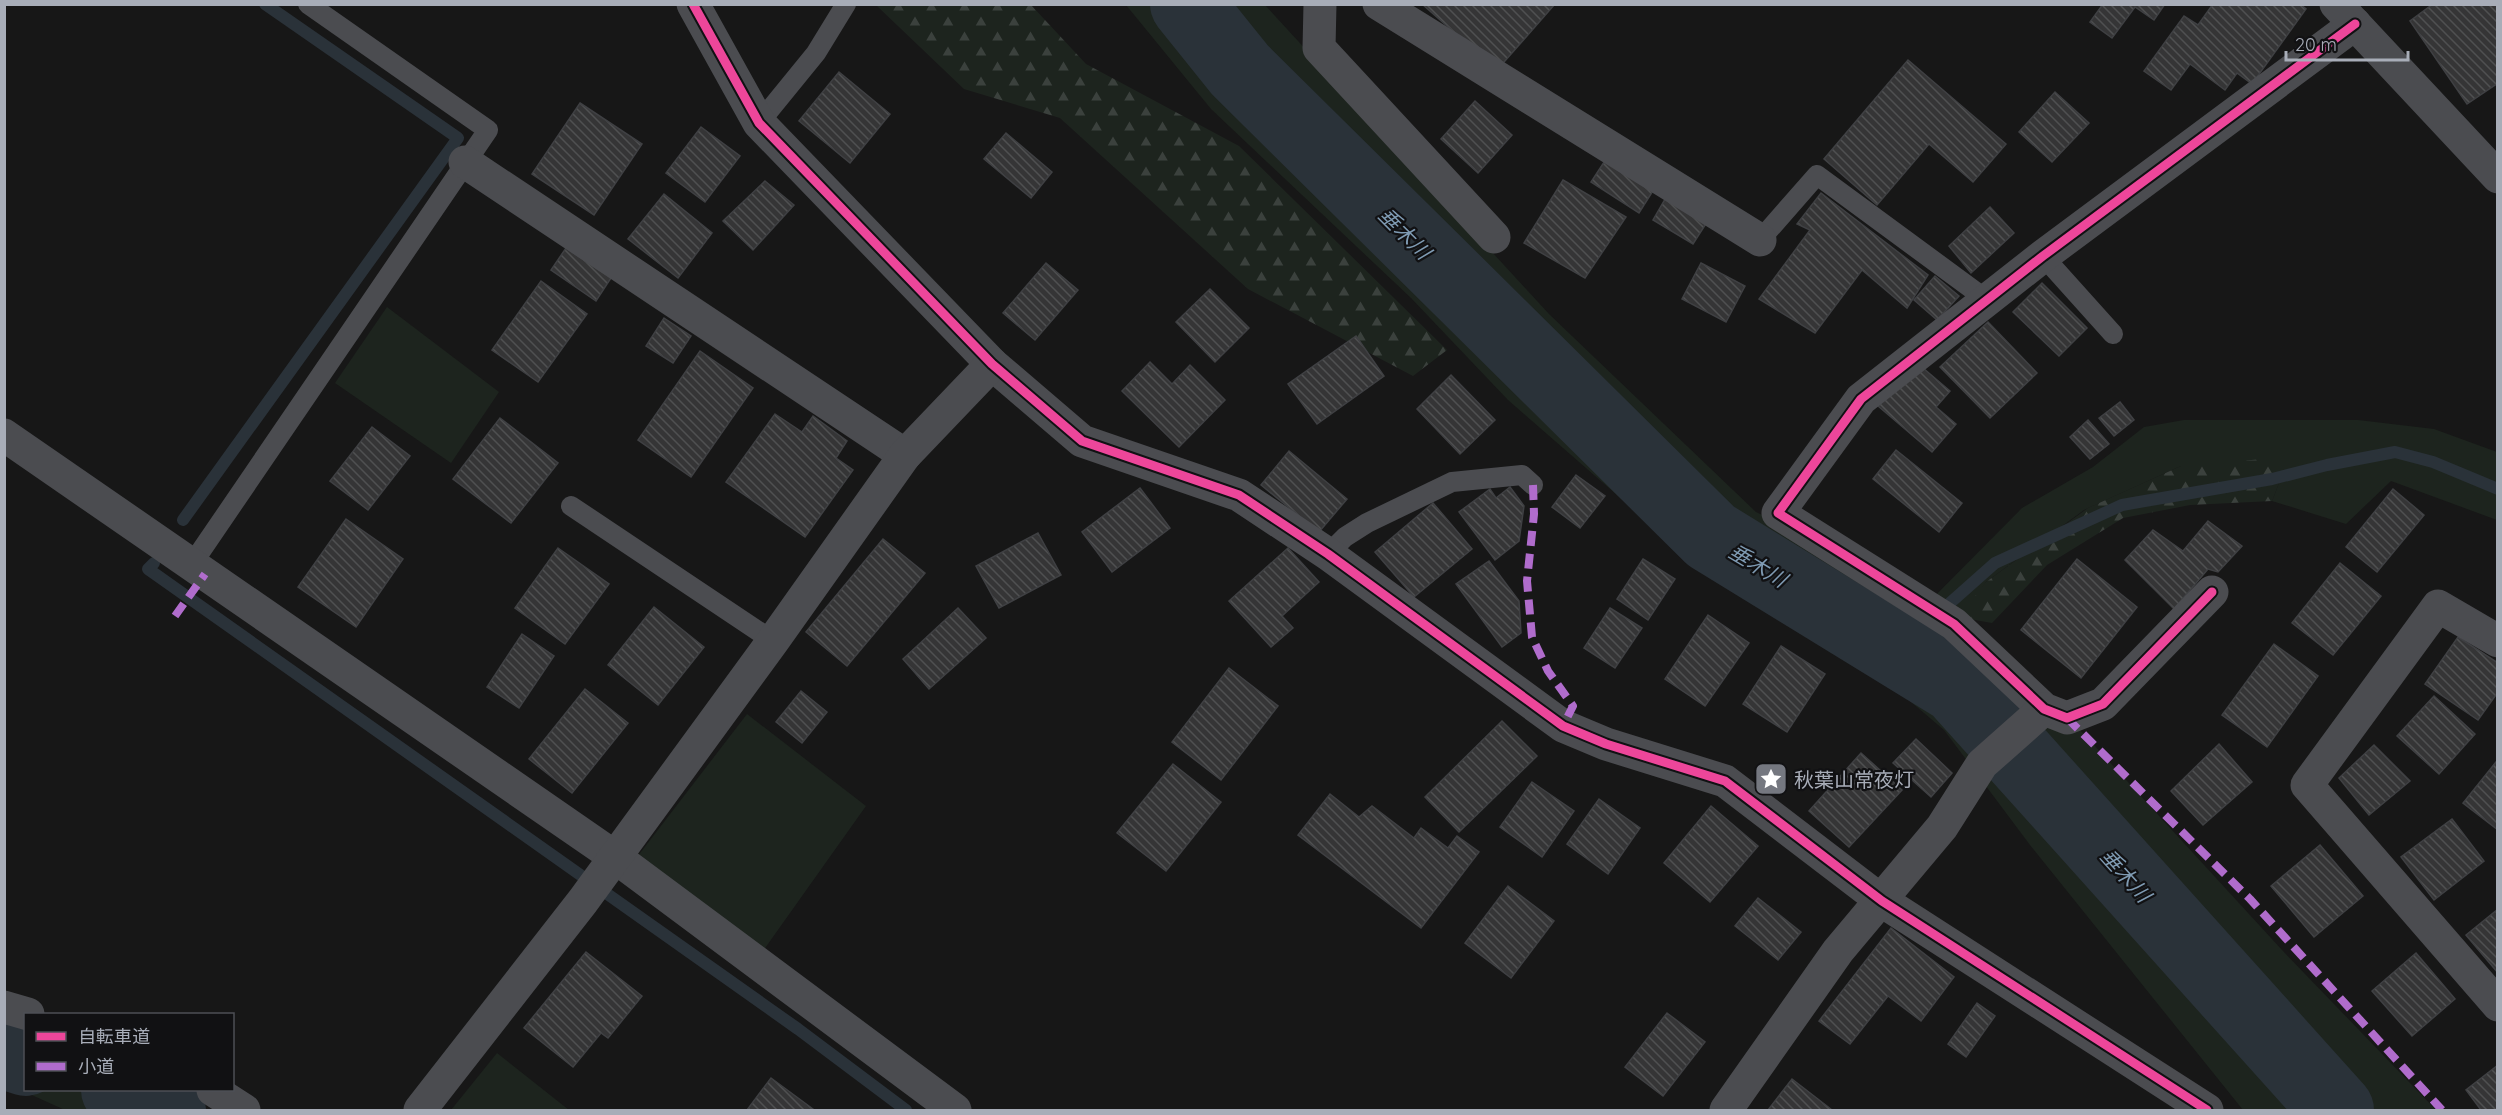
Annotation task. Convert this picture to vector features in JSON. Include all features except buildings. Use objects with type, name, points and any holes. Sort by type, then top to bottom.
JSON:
[{"type":"street","points":[[693,4],[759,123],[992,364],[1082,441],[1239,495],[1328,554],[1563,726],[1605,744],[1725,781],[1882,900],[2207,1110]]},
{"type":"street","points":[[1320,4],[1319,48],[1494,237]]},
{"type":"street","points":[[1379,4],[1760,240]]},
{"type":"street","points":[[2212,592],[2103,704],[2067,717],[2044,709],[1954,624],[1778,513],[1861,399],[2345,14],[2498,177]]},
{"type":"street","points":[[465,162],[905,455]]},
{"type":"street","points":[[420,1110],[583,901],[774,641],[905,455],[992,364]]},
{"type":"street","points":[[4,435],[192,564],[612,861],[955,1110]]},
{"type":"street","points":[[2498,641],[2438,606],[2307,785],[2498,1005]]},
{"type":"street","points":[[1726,1110],[1838,951],[1942,827],[1982,764],[2044,709]]},
{"type":"street","points":[[4,1007],[25,1013]]},
{"type":"lane","points":[[192,564],[488,130],[308,4]]},
{"type":"lane","points":[[759,123],[816,53],[846,4]]},
{"type":"lane","points":[[1760,240],[1817,175],[1987,300]]},
{"type":"lane","points":[[2043,256],[2113,334]]},
{"type":"lane","points":[[1328,554],[1345,537],[1367,523],[1452,482],[1522,475],[1533,485]]},
{"type":"lane","points":[[571,506],[774,641]]},
{"type":"green space","points":[[876,5],[1031,5],[1086,64],[1239,146],[1447,350],[1413,376],[1248,289],[1060,118],[964,89]]},
{"type":"green space","points":[[1126,5],[1265,5],[1549,314],[1756,512],[1838,551],[1926,605],[2022,508],[2093,467],[2144,427],[2184,420],[2358,420],[2434,429],[2497,452],[2497,520],[2391,481],[2346,524],[2272,501],[2284,470],[2181,466],[2084,510],[1986,582],[1957,628],[2083,733],[2282,950],[2436,1110],[2243,1110],[2030,845],[1944,730],[1871,668],[1688,557],[1508,400],[1411,298],[1211,109]]},
{"type":"green space","points":[[387,307],[499,392],[451,463],[335,383]]},
{"type":"green space","points":[[2263,459],[2284,470],[2272,501],[2190,505],[2123,518],[2047,565],[1992,623],[1959,617],[1986,582],[2088,508],[2181,466]]},
{"type":"green space","points":[[747,714],[866,806],[763,951],[634,861]]},
{"type":"green space","points":[[5,1018],[24,1024],[24,1091],[174,1091],[206,1110],[65,1110],[5,1083]]},
{"type":"green space","points":[[497,1053],[569,1110],[451,1110]]},
{"type":"waterway","points":[[183,520],[458,138],[265,4]]},
{"type":"waterway","name":"垂木川","points":[[1187,4],[1240,70],[1711,536],[1957,687],[2337,1110]]},
{"type":"waterway","points":[[1897,650],[1995,563],[2122,505],[2272,479],[2327,465],[2395,452],[2433,462],[2498,489]]},
{"type":"waterway","points":[[154,563],[148,569],[798,1029],[906,1110]]},
{"type":"waterway","points":[[4,1052],[24,1058]]},
{"type":"waterway","points":[[121,1091],[169,1110]]},
{"type":"marked path","points":[[1533,485],[1534,514],[1527,581],[1532,637],[1548,671],[1573,706],[1563,726]]},
{"type":"marked path","points":[[175,616],[205,574]]},
{"type":"marked path","points":[[2067,718],[2250,899],[2442,1110]]},
{"type":"cycle path","points":[[693,4],[759,123],[992,364],[1082,441],[1239,495],[1328,554],[1563,726],[1606,744],[1725,781],[1882,901],[2207,1110]]},
{"type":"cycle path","points":[[2212,592],[2103,704],[2067,718],[2044,709],[1954,624],[1778,513],[1861,399],[2043,256],[2355,24]]},
{"type":"place","name":"秋葉山常夜灯","points":[[1771,779]]}]
